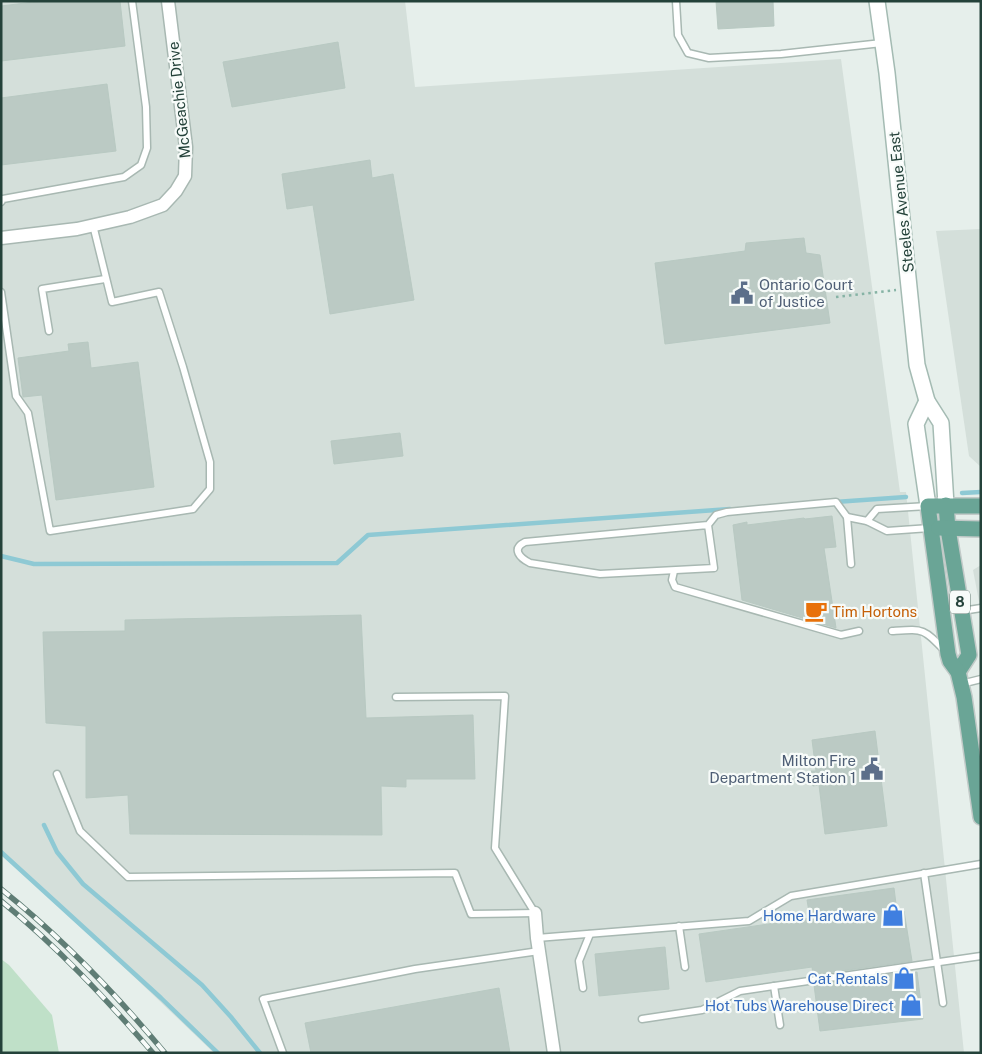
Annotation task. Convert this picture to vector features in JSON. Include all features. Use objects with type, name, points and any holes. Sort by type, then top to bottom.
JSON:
[{"type":"main road","name":"Steeles Avenue East","points":[[877,1],[884,43],[917,365],[927,401],[941,423],[948,528],[969,655],[959,678]]},
{"type":"main road","name":"8","points":[[927,401],[916,424],[948,654],[959,678],[972,735],[981,817]]},
{"type":"main road","points":[[928,506],[981,506]]},
{"type":"main road","points":[[930,528],[981,528]]},
{"type":"street","name":"McGeachie Drive","points":[[1,238],[93,225],[130,217],[163,206],[176,191],[185,176],[186,147],[168,1]]},
{"type":"street","points":[[535,913],[554,1053]]},
{"type":"lane","points":[[1,202],[3,199],[124,177],[141,165],[147,148],[146,107],[132,1]]},
{"type":"lane","points":[[676,1],[678,35],[688,53],[709,58],[781,54],[884,43]]},
{"type":"lane","points":[[1,292],[16,396],[28,413],[50,531],[193,509],[210,489],[210,462],[159,292],[112,302],[93,225]]},
{"type":"lane","points":[[49,331],[42,289],[105,279]]},
{"type":"lane","points":[[708,525],[714,568],[600,574],[530,563],[517,553],[517,549],[525,542],[708,525],[716,515],[727,512],[836,502],[847,517],[851,564]]},
{"type":"lane","points":[[867,521],[878,509],[928,506]]},
{"type":"lane","points":[[847,517],[867,521],[887,531],[930,528]]},
{"type":"lane","points":[[674,571],[672,580],[675,587],[841,635],[860,631]]},
{"type":"lane","points":[[962,611],[981,608]]},
{"type":"lane","points":[[892,631],[915,630],[923,632],[931,636],[948,654]]},
{"type":"lane","points":[[959,678],[981,679]]},
{"type":"lane","points":[[396,697],[505,696],[496,848],[535,913]]},
{"type":"lane","points":[[57,774],[80,831],[128,877],[455,873],[471,914],[535,913]]},
{"type":"lane","points":[[537,938],[750,920],[791,896],[981,864]]},
{"type":"lane","points":[[924,873],[943,1003]]},
{"type":"lane","points":[[679,926],[685,967]]},
{"type":"lane","points":[[583,988],[579,961],[590,934]]},
{"type":"lane","points":[[283,1053],[263,1000],[415,970],[539,952]]},
{"type":"lane","points":[[642,1019],[702,1010],[740,991],[981,956]]},
{"type":"lane","points":[[774,986],[780,1025]]},
{"type":"path","points":[[836,297],[909,288]]},
{"type":"shaded area","points":[[1,1],[405,1],[415,87],[841,59],[900,492],[906,492],[964,1053],[214,1053],[15,863],[1,852]]},
{"type":"shaded area","points":[[981,229],[981,467],[969,456],[936,231]]},
{"type":"shaded area","points":[[981,565],[981,612],[973,570]]},
{"type":"green space","points":[[1,959],[9,965],[52,1015],[59,1053],[1,1053]]},
{"type":"building","points":[[42,1],[120,1],[125,46],[1,61],[1,6]]},
{"type":"building","points":[[716,1],[773,1],[774,26],[718,29]]},
{"type":"building","points":[[338,42],[345,88],[232,107],[223,62]]},
{"type":"building","points":[[107,84],[116,151],[1,165],[1,98]]},
{"type":"building","points":[[370,160],[372,178],[393,174],[414,300],[330,314],[313,205],[287,209],[282,174]]},
{"type":"building","name":"Ontario Court of Justice","points":[[804,238],[806,253],[820,255],[830,323],[665,344],[655,263],[745,251],[746,243]]},
{"type":"building","points":[[88,342],[91,368],[138,362],[154,487],[56,500],[42,395],[23,397],[18,358],[69,351],[68,344]]},
{"type":"building","points":[[400,433],[403,456],[334,464],[331,441]]},
{"type":"building","points":[[832,516],[836,547],[824,548],[836,628],[742,600],[733,525],[747,522],[747,525]]},
{"type":"building","points":[[361,615],[366,718],[473,715],[475,779],[406,779],[406,787],[381,786],[382,835],[130,834],[128,795],[86,798],[86,726],[46,723],[43,632],[125,631],[125,620]]},
{"type":"building","points":[[875,731],[887,826],[825,834],[819,785],[813,786],[811,771],[816,771],[812,740]]},
{"type":"building","points":[[894,888],[897,912],[904,911],[912,961],[813,975],[812,967],[706,982],[699,934],[810,918],[807,900]]},
{"type":"building","points":[[665,947],[669,989],[599,996],[595,954]]},
{"type":"building","points":[[913,971],[913,973],[917,972],[923,1019],[820,1031],[814,985]]},
{"type":"building","points":[[499,988],[510,1053],[311,1053],[305,1023]]},
{"type":"waterway","points":[[962,493],[981,492]]},
{"type":"waterway","points":[[835,502],[906,497]]},
{"type":"waterway","points":[[1,556],[34,564],[337,563],[368,535],[730,509]]},
{"type":"waterway","points":[[44,825],[57,852],[83,884],[202,985],[260,1053]]},
{"type":"waterway","points":[[1,852],[161,998],[218,1053]]},
{"type":"railway","points":[[1,889],[66,946],[127,1009],[165,1053]]},
{"type":"railway","points":[[1,901],[42,936],[153,1053]]},
{"type":"place","name":"Ontario Court of Justice","points":[[742,293]]},
{"type":"place","name":"Tim Hortons","points":[[816,611]]},
{"type":"place","name":"Milton Fire Department Station 1","points":[[872,769]]},
{"type":"place","name":"Home Hardware","points":[[893,915]]},
{"type":"place","name":"Cat Rentals","points":[[904,978]]},
{"type":"place","name":"Hot Tubs Warehouse Direct","points":[[911,1005]]}]
